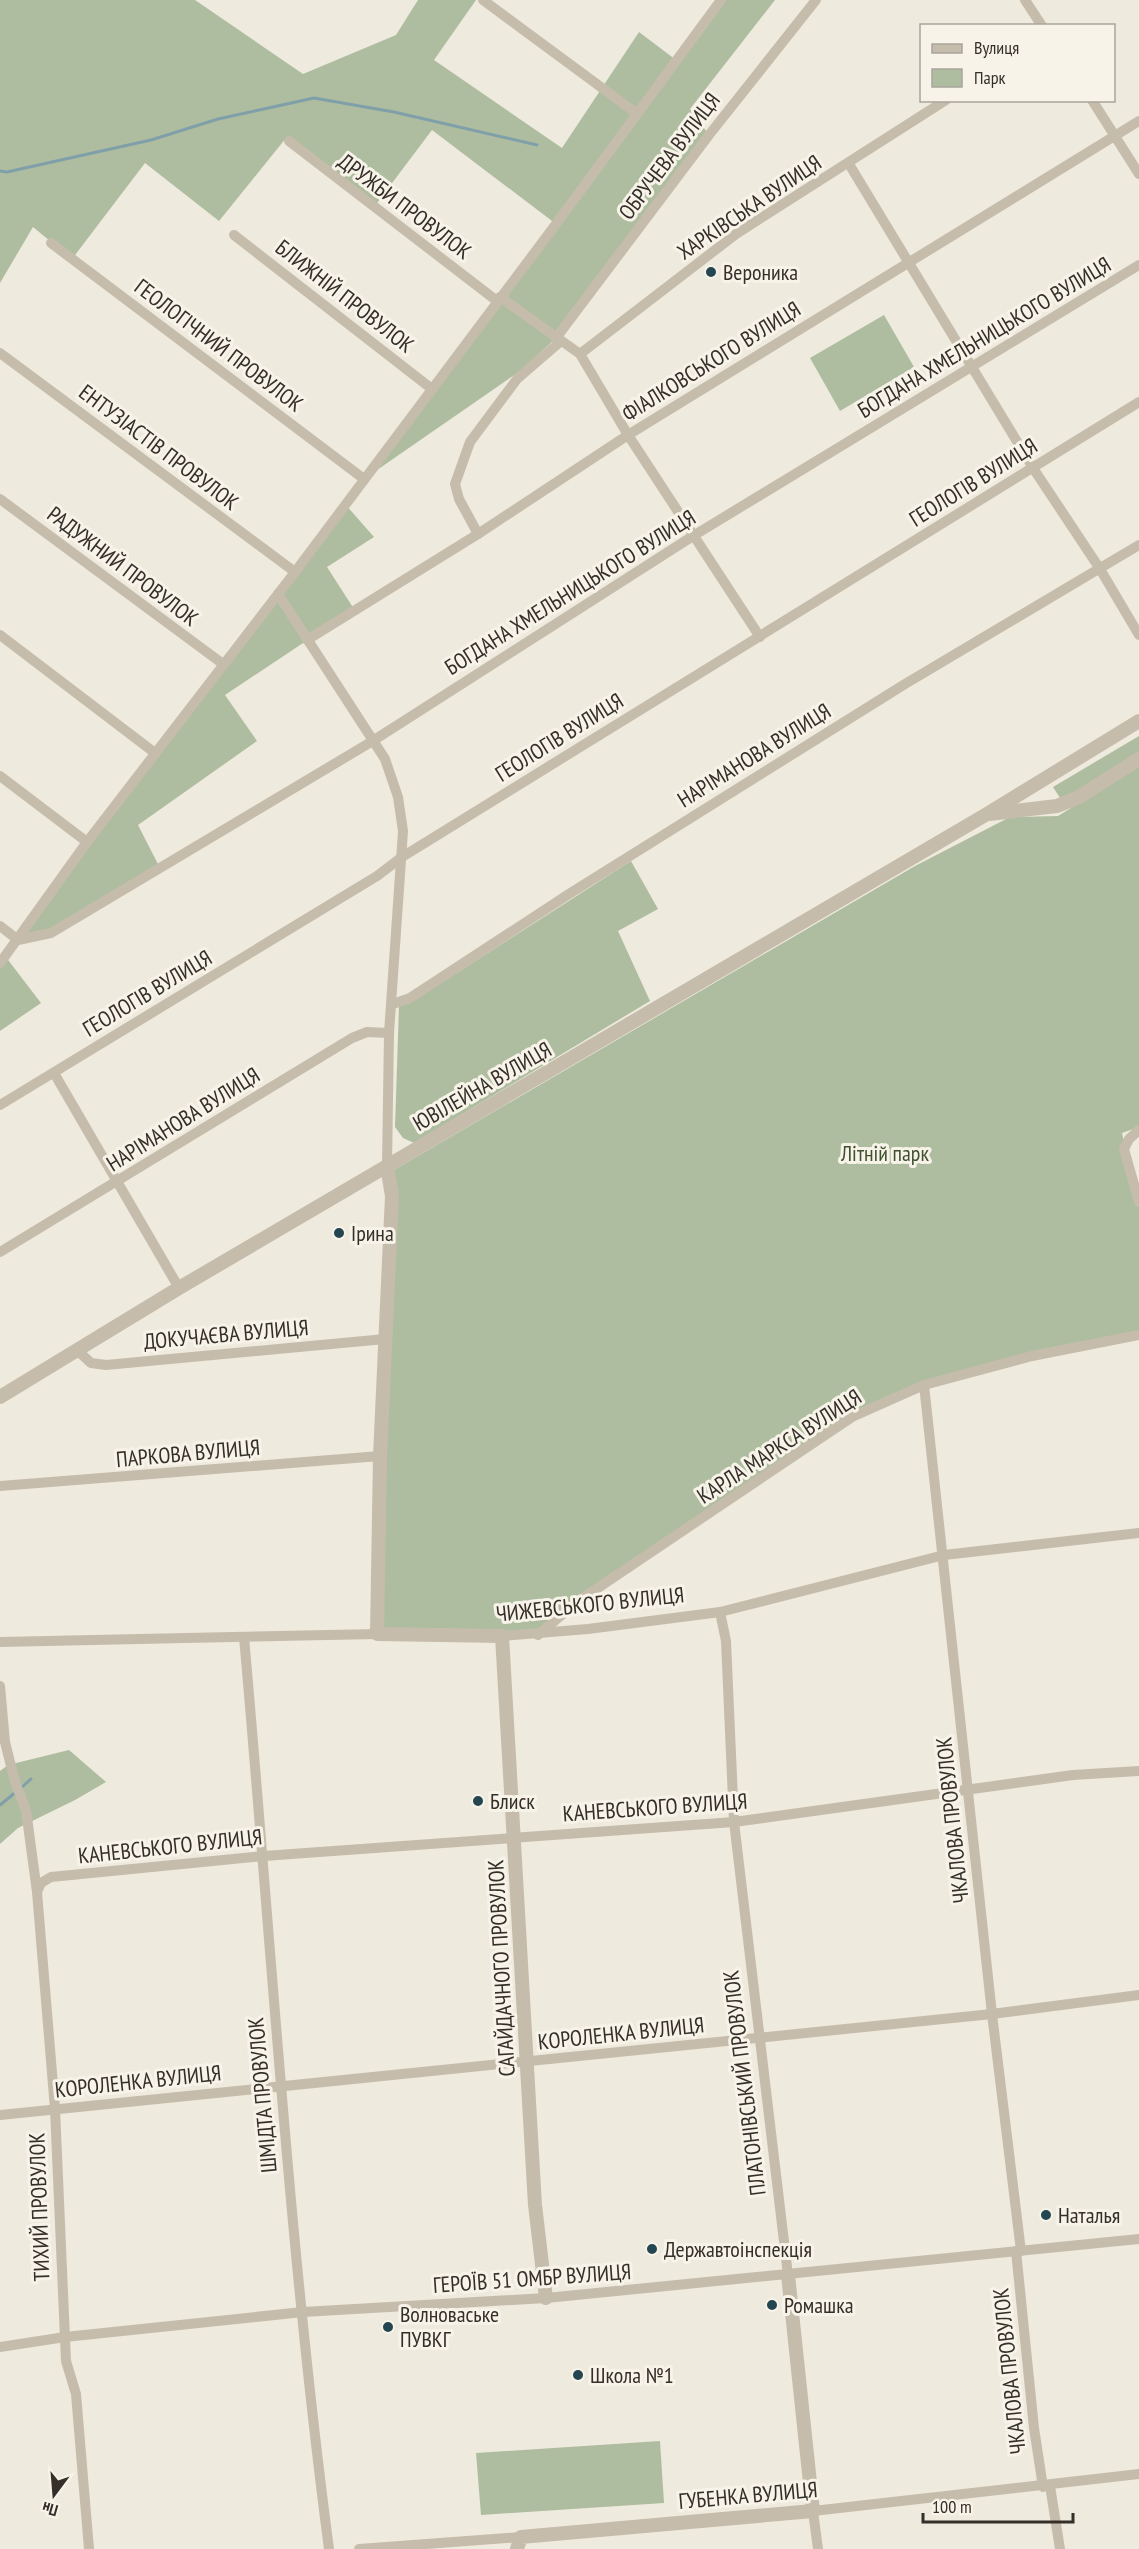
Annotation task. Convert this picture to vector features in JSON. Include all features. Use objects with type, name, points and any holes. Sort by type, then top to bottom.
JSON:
[{"type":"street","points":[[483,0],[636,113]]},
{"type":"street","name":"ОБРУЧЕВА ВУЛИЦЯ","points":[[559,340],[709,135],[816,0]]},
{"type":"street","points":[[1025,0],[1041,24]]},
{"type":"street","points":[[0,963],[87,842],[295,572],[556,224],[715,2]]},
{"type":"street","name":"ХАРКІВСЬКА ВУЛИЦЯ","points":[[580,354],[736,234],[943,102]]},
{"type":"street","points":[[1093,102],[1139,174]]},
{"type":"street","name":"ФІАЛКОВСЬКОГО ВУЛИЦЯ","points":[[306,640],[477,534],[628,435],[1139,120]]},
{"type":"street","name":"ДРУЖБИ ПРОВУЛОК","points":[[289,141],[499,299],[580,354]]},
{"type":"street","points":[[849,164],[1034,468],[1100,569],[1139,635]]},
{"type":"street","name":"БЛИЖНІЙ ПРОВУЛОК","points":[[234,235],[432,388]]},
{"type":"street","name":"ГЕОЛОГІЧНИЙ ПРОВУЛОК","points":[[51,243],[364,479]]},
{"type":"street","name":"БОГДАНА ХМЕЛЬНИЦЬКОГО ВУЛИЦЯ","points":[[18,940],[51,933],[371,742],[693,536],[973,368],[1139,265]]},
{"type":"street","points":[[477,534],[459,500],[455,484],[470,442],[517,379],[559,340]]},
{"type":"street","name":"ЕНТУЗІАСТІВ ПРОВУЛОК","points":[[0,353],[295,572]]},
{"type":"street","points":[[580,354],[628,435],[760,636]]},
{"type":"street","name":"ГЕОЛОГІВ ВУЛИЦЯ","points":[[0,1105],[377,876],[402,857],[1139,402]]},
{"type":"street","name":"РАДУЖНИЙ ПРОВУЛОК","points":[[0,499],[224,664]]},
{"type":"street","name":"НАРІМАНОВА ВУЛИЦЯ","points":[[393,1004],[410,998],[569,894],[905,684],[1139,545]]},
{"type":"street","points":[[278,594],[384,759],[398,796],[403,831],[393,1004],[389,1033],[387,1166],[392,1196],[380,1456],[377,1634]]},
{"type":"street","points":[[0,635],[155,753]]},
{"type":"street","name":"ЮВІЛЕЙНА ВУЛИЦЯ","points":[[0,1397],[179,1288],[987,814],[1139,721]]},
{"type":"street","name":"ЮВІЛЕЙНА ВУЛИЦЯ","points":[[987,814],[1057,806],[1079,797],[1139,759]]},
{"type":"street","points":[[0,776],[87,842]]},
{"type":"street","points":[[1048,776],[1041,786],[1041,797],[1045,802],[1057,806]]},
{"type":"street","points":[[0,926],[18,940]]},
{"type":"street","name":"НАРІМАНОВА ВУЛИЦЯ","points":[[0,1252],[119,1182],[352,1038],[367,1032],[389,1033]]},
{"type":"street","points":[[54,1073],[179,1288]]},
{"type":"street","points":[[1139,1130],[1129,1139],[1124,1149],[1139,1202]]},
{"type":"street","name":"КАРЛА МАРКСА ВУЛИЦЯ","points":[[538,1635],[577,1602],[852,1417],[924,1384],[1032,1356],[1139,1335]]},
{"type":"street","name":"ДОКУЧАЄВА ВУЛИЦЯ","points":[[77,1350],[91,1363],[106,1365],[385,1339]]},
{"type":"street","name":"ЧКАЛОВА ПРОВУЛОК","points":[[924,1384],[1018,2251],[1034,2428],[1060,2549]]},
{"type":"street","name":"ПАРКОВА ВУЛИЦЯ","points":[[0,1486],[380,1456]]},
{"type":"street","name":"ЧИЖЕВСЬКОГО ВУЛИЦЯ","points":[[0,1642],[377,1634],[538,1635],[720,1612],[944,1555],[1139,1533]]},
{"type":"street","name":"ПЛАТОНІВСЬКИЙ ПРОВУЛОК","points":[[720,1612],[726,1641],[734,1822],[818,2549]]},
{"type":"street","name":"САГАЙДАЧНОГО ПРОВУЛОК","points":[[502,1636],[535,2205],[546,2298]]},
{"type":"street","name":"ШМІДТА ПРОВУЛОК","points":[[244,1637],[264,1856],[279,2086],[316,2450],[329,2549]]},
{"type":"street","name":"ТИХИЙ ПРОВУЛОК","points":[[0,1686],[3,1742],[26,1810],[37,1892],[55,2109],[66,2361],[76,2394],[89,2549]]},
{"type":"street","name":"КАНЕВСЬКОГО ВУЛИЦЯ","points":[[37,1892],[41,1883],[51,1878],[264,1856],[734,1822],[1073,1775],[1139,1771]]},
{"type":"street","name":"КОРОЛЕНКА ВУЛИЦЯ","points":[[0,2115],[528,2063],[992,2014],[1139,1995]]},
{"type":"street","name":"ГЕРОЇВ 51 ОМБР ВУЛИЦЯ","points":[[0,2347],[65,2337],[303,2312],[546,2298],[1139,2239]]},
{"type":"street","name":"ГУБЕНКА ВУЛИЦЯ","points":[[359,2549],[519,2543],[1139,2474]]},
{"type":"green space","points":[[0,0],[195,0],[303,74],[396,35],[418,0],[476,0],[434,60],[562,148],[639,32],[676,60],[721,0],[775,0],[690,109],[709,135],[556,338],[520,371],[364,479],[556,224],[432,130],[374,207],[286,138],[219,221],[145,163],[72,259],[33,227],[0,283]]},
{"type":"green space","points":[[884,315],[914,367],[840,411],[810,358]]},
{"type":"green space","points":[[345,504],[374,537],[327,567],[354,609],[225,695],[257,741],[138,825],[160,868],[51,933],[18,940]]},
{"type":"green space","points":[[1139,736],[1139,758],[1064,804],[1053,787]]},
{"type":"green space","name":"Літній парк","points":[[1139,766],[1139,1127],[1122,1133],[1139,1205],[1139,1335],[924,1385],[852,1417],[538,1635],[377,1634],[387,1174],[915,866],[1010,817],[1058,816]]},
{"type":"green space","points":[[631,861],[658,909],[618,931],[650,1001],[414,1143],[403,1138],[395,1127],[399,1006],[410,1003]]},
{"type":"green space","points":[[5,956],[41,1003],[0,1031],[0,963]]},
{"type":"green space","points":[[69,1750],[106,1782],[18,1828],[0,1844],[0,1771],[8,1765]]},
{"type":"green space","points":[[660,2441],[664,2503],[481,2515],[476,2453]]},
{"type":"waterway","points":[[0,171],[7,172],[151,140],[218,119],[314,98],[394,112],[537,145]]},
{"type":"waterway","points":[[21,1788],[31,1779]]},
{"type":"waterway","points":[[0,1805],[16,1792]]},
{"type":"place","name":"Вероника","points":[[711,272]]},
{"type":"place","name":"Ірина","points":[[339,1233]]},
{"type":"place","name":"Блиск","points":[[478,1801]]},
{"type":"place","name":"Наталья","points":[[1046,2215]]},
{"type":"place","name":"Державтоінспекція","points":[[652,2249]]},
{"type":"place","name":"Ромашка","points":[[772,2305]]},
{"type":"place","name":"Волноваське ПУВКГ","points":[[388,2327]]},
{"type":"place","name":"Школа №1","points":[[578,2375]]}]
